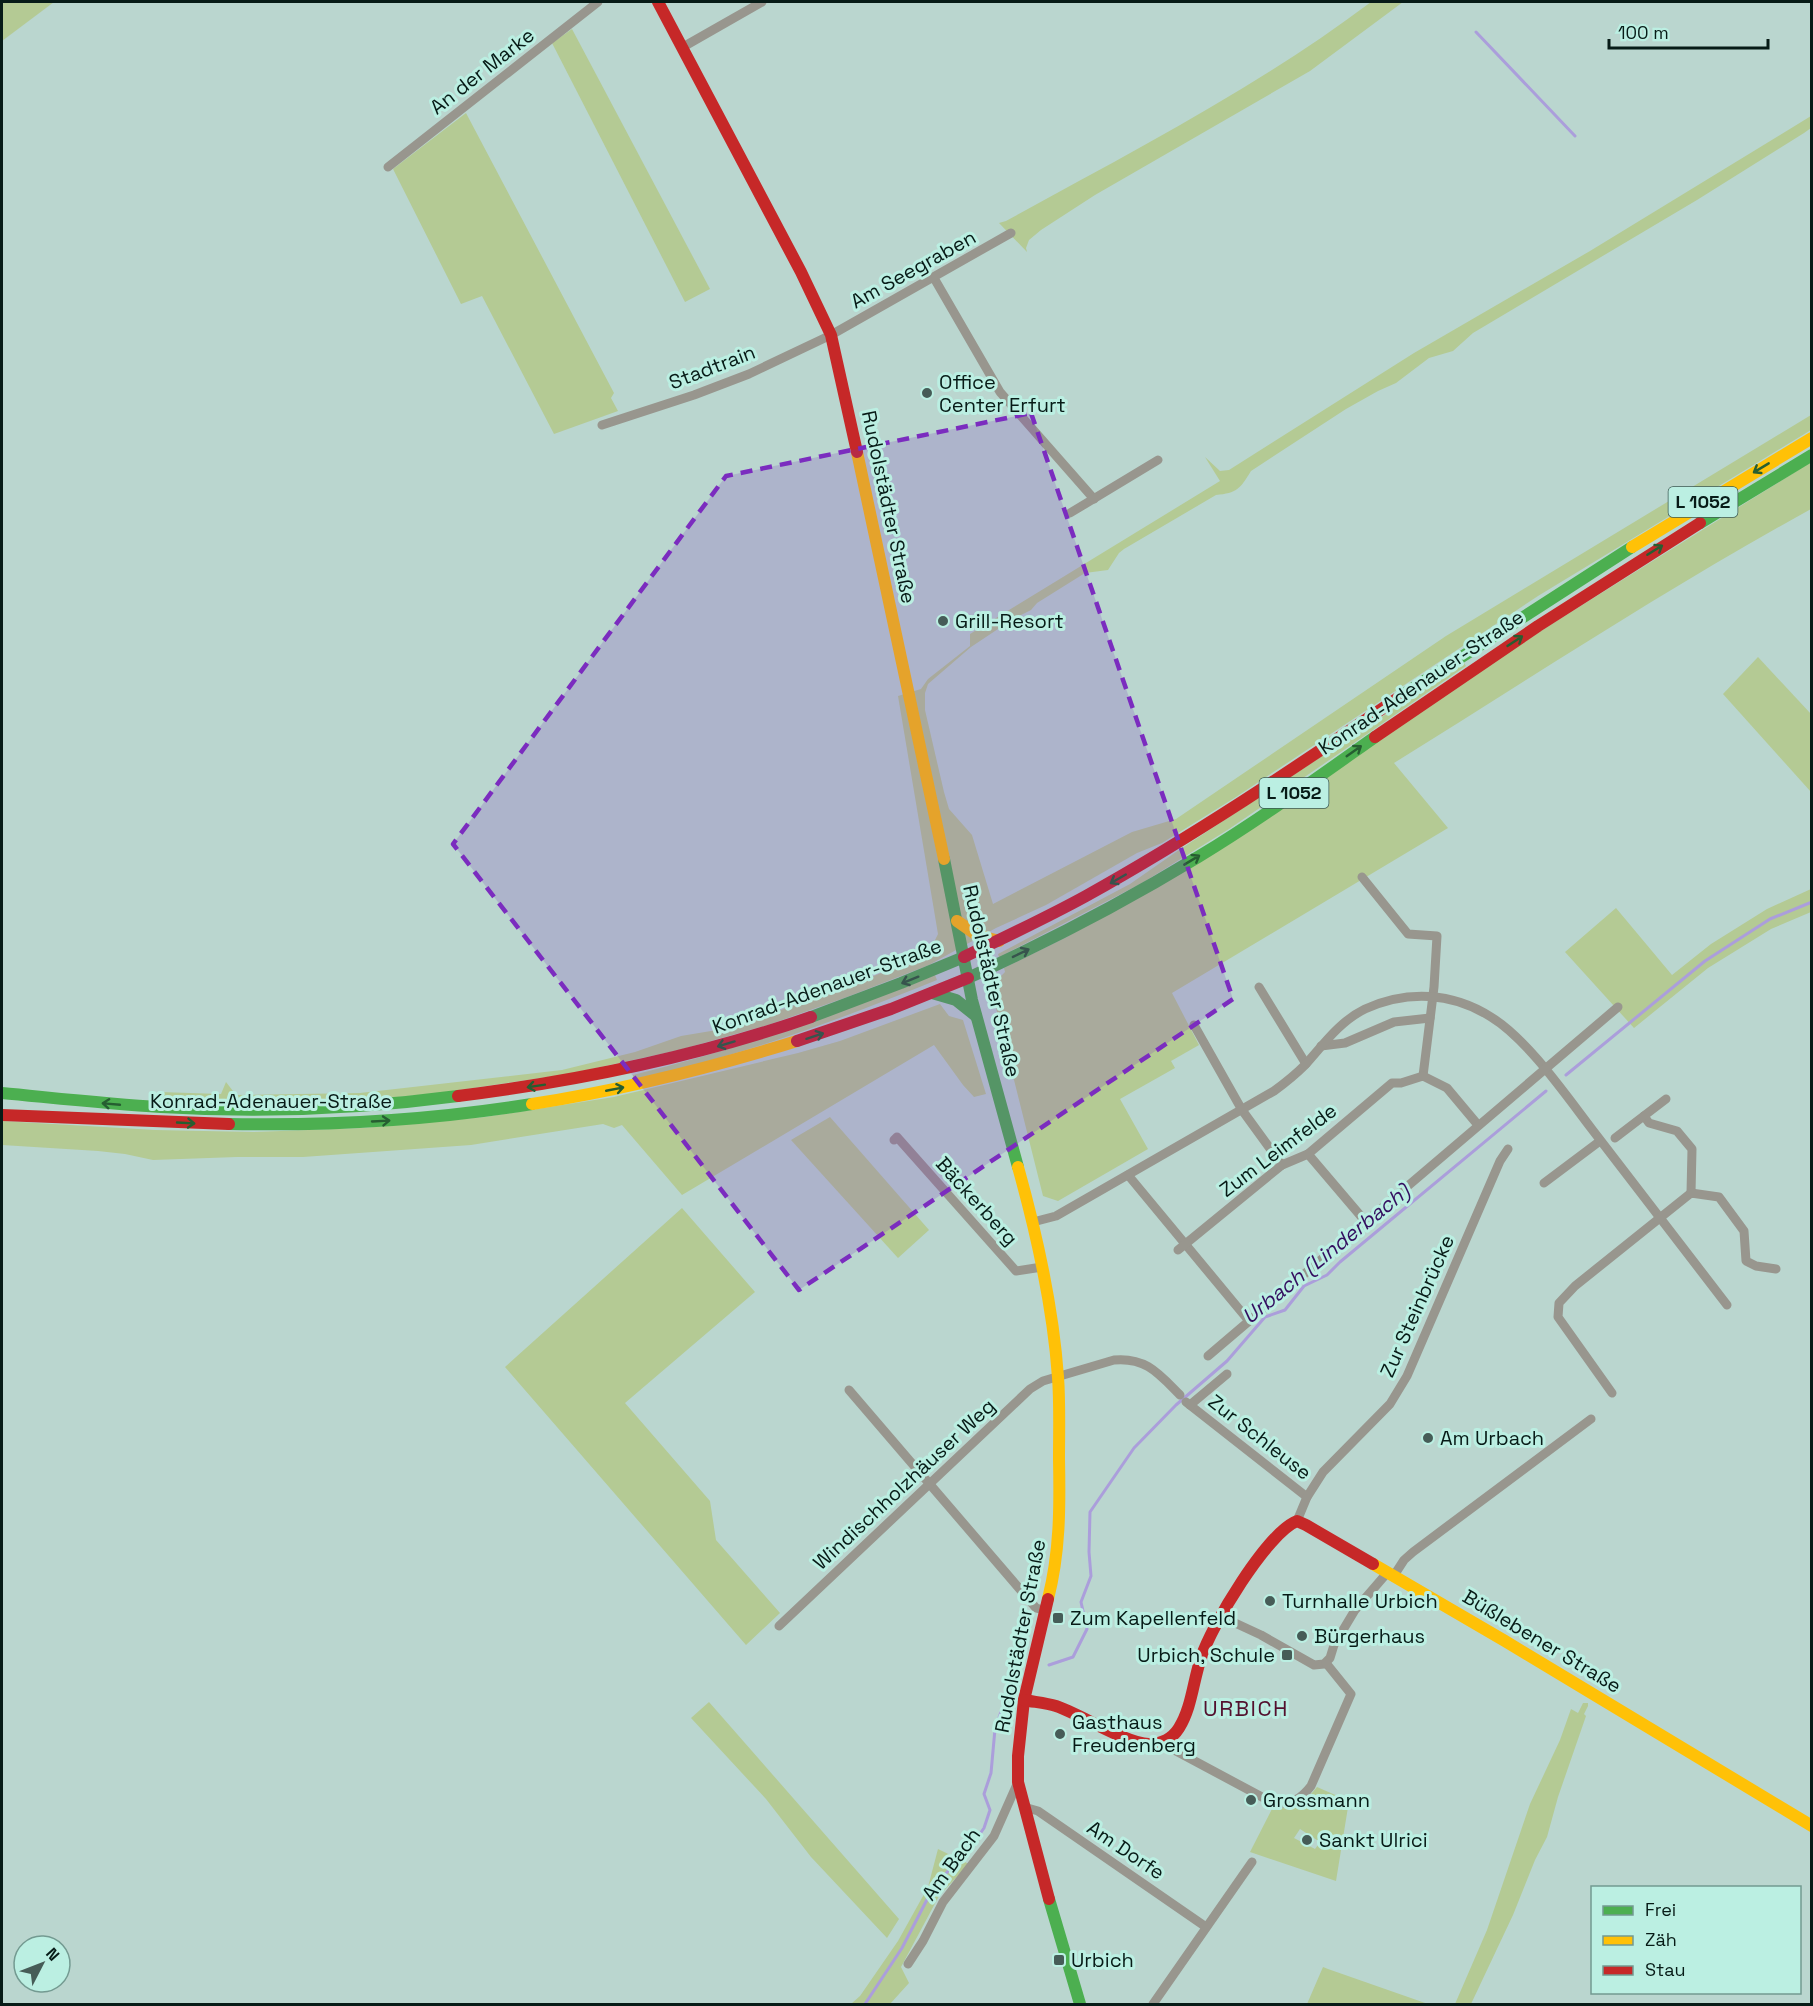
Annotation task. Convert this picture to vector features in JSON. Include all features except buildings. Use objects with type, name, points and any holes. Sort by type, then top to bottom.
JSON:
[{"type":"main road","name":"Rudolstädter Straße","points":[[658,2],[806,282],[831,335],[859,454],[976,1016],[1033,1222],[1058,1377],[1060,1517],[1056,1567],[1024,1700],[1018,1782],[1039,1866],[1080,2004]]},
{"type":"main road","name":"Konrad-Adenauer-Straße","points":[[2,1093],[124,1105],[212,1110],[349,1107],[422,1102],[495,1092],[630,1068],[706,1050],[870,996],[999,941],[1094,892],[1214,821],[1596,569],[1812,438]]},
{"type":"main road","name":"Konrad-Adenauer-Straße","points":[[2,1115],[221,1125],[324,1124],[416,1119],[530,1105],[619,1089],[712,1067],[860,1021],[968,978],[1138,893],[1230,836],[1490,657],[1606,581],[1812,455]]},
{"type":"main road","points":[[957,921],[977,935],[999,941]]},
{"type":"main road","points":[[932,993],[956,1000],[976,1016]]},
{"type":"main road","points":[[1024,1700],[1055,1706],[1141,1744],[1157,1744],[1171,1738],[1184,1716],[1197,1666],[1234,1591],[1287,1526],[1297,1521]]},
{"type":"main road","name":"Büßlebener Straße","points":[[1297,1521],[1505,1641],[1812,1826]]},
{"type":"street","name":"An der Marke","points":[[388,167],[598,2]]},
{"type":"street","points":[[682,47],[762,2]]},
{"type":"street","name":"Am Seegraben","points":[[831,335],[1011,233]]},
{"type":"street","points":[[934,278],[1000,392],[1094,500]]},
{"type":"street","name":"Stadtrain","points":[[602,424],[694,395],[749,374],[831,335]]},
{"type":"street","points":[[1070,513],[1158,460]]},
{"type":"street","points":[[1362,876],[1408,934],[1437,936],[1423,1076],[1447,1088],[1478,1125]]},
{"type":"street","points":[[1259,987],[1306,1064]]},
{"type":"street","points":[[1033,1222],[1056,1216],[1274,1091],[1306,1064],[1341,1026],[1363,1010],[1399,999],[1432,996],[1468,1005],[1492,1017],[1514,1036],[1545,1069],[1727,1305]]},
{"type":"street","points":[[1208,1356],[1618,1007]]},
{"type":"street","points":[[1321,1046],[1345,1043],[1394,1022],[1430,1018]]},
{"type":"street","points":[[1194,1025],[1242,1110],[1282,1165]]},
{"type":"street","name":"Zum Leimfelde","points":[[1181,1247],[1282,1165],[1308,1154],[1392,1083],[1401,1083],[1423,1076]]},
{"type":"street","points":[[1615,1138],[1666,1099]]},
{"type":"street","points":[[1644,1116],[1648,1123],[1677,1131],[1692,1149],[1691,1193]]},
{"type":"street","name":"Bäckerberg","points":[[894,1140],[897,1137],[1016,1271],[1042,1267]]},
{"type":"street","points":[[1544,1183],[1600,1141]]},
{"type":"street","name":"Zur Steinbrücke","points":[[1297,1521],[1307,1497],[1329,1465],[1390,1404],[1407,1376],[1500,1161],[1508,1149]]},
{"type":"street","points":[[1308,1154],[1365,1221]]},
{"type":"street","points":[[1128,1175],[1181,1247],[1249,1321]]},
{"type":"street","points":[[1612,1393],[1558,1317],[1559,1303],[1575,1286],[1691,1193],[1719,1197],[1744,1231],[1746,1261],[1756,1266],[1776,1269]]},
{"type":"street","name":"Windischholzhäuser Weg","points":[[779,1626],[1030,1389],[1043,1381],[1114,1360],[1127,1359],[1143,1363],[1152,1369],[1185,1401]]},
{"type":"street","points":[[1185,1401],[1227,1374]]},
{"type":"street","points":[[849,1390],[1036,1608],[1047,1611]]},
{"type":"street","name":"Zur Schleuse","points":[[1185,1401],[1307,1497]]},
{"type":"street","points":[[1220,1616],[1261,1635],[1314,1665],[1326,1663],[1355,1610],[1413,1552],[1591,1419]]},
{"type":"street","points":[[1164,1742],[1176,1751],[1275,1804],[1286,1804],[1304,1795],[1311,1786],[1351,1694],[1326,1663]]},
{"type":"street","name":"Am Bach","points":[[908,1964],[943,1902],[994,1836],[1018,1782]]},
{"type":"street","name":"Am Dorfe","points":[[1024,1807],[1038,1811],[1206,1927]]},
{"type":"street","points":[[1153,2004],[1252,1862]]},
{"type":"highlighted area","points":[[1031,413],[1233,999],[799,1290],[453,844],[726,476]]},
{"type":"green space","points":[[2,2],[54,2],[2,41]]},
{"type":"green space","points":[[1371,2],[1403,2],[1310,71],[1095,195],[1041,230],[1029,240],[1027,252],[999,223],[1193,118],[1284,62]]},
{"type":"green space","points":[[572,29],[710,289],[685,302],[552,43]]},
{"type":"green space","points":[[466,113],[614,393],[611,398],[618,411],[554,434],[482,296],[461,304],[393,169]]},
{"type":"green space","points":[[1811,116],[1811,128],[1804,133],[1697,200],[1473,333],[1453,351],[1429,358],[1396,383],[1346,409],[1251,471],[1237,489],[1216,495],[1124,549],[1108,570],[1085,573],[1037,603],[1031,610],[971,647],[928,684],[925,693],[925,710],[949,809],[972,835],[993,904],[1132,832],[1176,819],[1446,636],[1811,415],[1811,430],[1538,596],[1236,797],[1162,843],[1137,853],[1046,905],[996,928],[929,965],[768,1025],[679,1050],[568,1074],[388,1098],[237,1103],[158,1099],[159,1092],[221,1094],[226,1082],[236,1095],[360,1093],[562,1070],[635,1052],[681,1036],[729,1028],[907,963],[931,948],[938,934],[898,696],[921,689],[928,679],[970,646],[970,634],[1220,481],[1205,457],[1220,471],[1229,470],[1414,353],[1590,251]]},
{"type":"green space","points":[[1811,462],[1811,509],[1653,601],[1394,763],[1448,828],[1172,993],[1199,1045],[1171,1061],[1175,1068],[1120,1099],[1148,1149],[1058,1201],[1043,1196],[992,992],[996,981],[1005,972],[1004,968],[1067,937],[1552,624]]},
{"type":"green space","points":[[1758,657],[1811,714],[1811,792],[1723,694]]},
{"type":"green space","points":[[1464,663],[1466,666],[1229,829],[1142,883],[999,957],[998,954],[1130,884]]},
{"type":"green space","points":[[1811,889],[1811,912],[1771,929],[1708,968],[1634,1028],[1565,952],[1616,908],[1672,975],[1711,944],[1767,909]]},
{"type":"green space","points":[[935,975],[937,980],[787,1037],[711,1060],[633,1079],[633,1075],[786,1030]]},
{"type":"green space","points":[[940,1004],[949,1016],[963,1020],[986,1094],[974,1097],[934,1045],[682,1195],[622,1125],[614,1128],[603,1124],[471,1145],[303,1157],[153,1160],[98,1151],[2,1145],[2,1121],[155,1130],[253,1132],[363,1128],[485,1117],[614,1097],[798,1053],[840,1041]]},
{"type":"green space","points":[[830,1117],[929,1230],[898,1258],[791,1140]]},
{"type":"green space","points":[[682,1208],[755,1292],[625,1403],[710,1501],[716,1540],[780,1613],[746,1645],[505,1367]]},
{"type":"green space","points":[[709,1702],[899,1919],[887,1938],[811,1857],[766,1799],[691,1718]]},
{"type":"green space","points":[[1583,1703],[1588,1703],[1584,1714],[1586,1716],[1558,1797],[1547,1837],[1471,2004],[1455,2004],[1487,1930],[1530,1804],[1560,1740],[1571,1709],[1578,1713]]},
{"type":"green space","points":[[1317,1787],[1349,1801],[1336,1881],[1250,1852],[1273,1807],[1288,1808],[1298,1805]],"holes":[[[1300,1829],[1320,1842],[1315,1849],[1294,1838]]]},
{"type":"green space","points":[[938,1849],[969,1864],[939,1896],[901,1967],[909,1983],[890,2004],[851,2004],[860,1996],[898,1941],[928,1887]]},
{"type":"green space","points":[[1323,1967],[1328,1969],[1428,2004],[1307,2004]]},
{"type":"waterway","points":[[1476,32],[1575,136]]},
{"type":"waterway","name":"Urbach (Linderbach)","points":[[1566,1075],[1705,961],[1770,919],[1812,902]]},
{"type":"waterway","name":"Urbach (Linderbach)","points":[[1049,1665],[1073,1657],[1087,1629],[1081,1602],[1091,1576],[1090,1512],[1134,1448],[1176,1405],[1227,1361],[1265,1317],[1285,1310],[1304,1286],[1327,1275],[1546,1091]]},
{"type":"waterway","name":"Urbach (Linderbach)","points":[[865,2004],[902,1948],[933,1888],[984,1828],[990,1810],[984,1794],[991,1773],[995,1729],[1002,1709],[1011,1695]]},
{"type":"traffic: fast","points":[[1700,523],[1812,455]]},
{"type":"traffic: fast","points":[[1398,698],[1632,547]]},
{"type":"traffic: fast","points":[[968,978],[1085,921],[1170,874],[1266,814],[1375,737]]},
{"type":"traffic: fast","points":[[944,859],[972,1000],[1018,1167]]},
{"type":"traffic: fast","points":[[811,1017],[964,957]]},
{"type":"traffic: fast","points":[[932,993],[956,1000],[976,1016]]},
{"type":"traffic: fast","points":[[2,1093],[141,1106],[235,1110],[347,1107],[458,1096]]},
{"type":"traffic: fast","points":[[229,1124],[381,1121],[532,1104]]},
{"type":"traffic: fast","points":[[1049,1899],[1080,2004]]},
{"type":"traffic: slow","points":[[1632,547],[1812,438]]},
{"type":"traffic: slow","points":[[857,452],[944,859]]},
{"type":"traffic: slow","points":[[957,921],[977,935],[999,941]]},
{"type":"traffic: slow","points":[[532,1104],[666,1077],[797,1041]]},
{"type":"traffic: slow","points":[[1018,1167],[1043,1271],[1056,1350],[1058,1377],[1058,1529],[1055,1564],[1048,1599]]},
{"type":"traffic: slow","points":[[1373,1564],[1812,1826]]},
{"type":"traffic: jam","points":[[658,2],[801,272],[831,335],[857,452]]},
{"type":"traffic: jam","points":[[1375,737],[1538,626],[1700,523]]},
{"type":"traffic: jam","points":[[964,957],[1071,904],[1126,873],[1283,775],[1398,698]]},
{"type":"traffic: jam","points":[[797,1041],[891,1009],[968,978]]},
{"type":"traffic: jam","points":[[458,1096],[548,1083],[636,1066],[724,1044],[811,1017]]},
{"type":"traffic: jam","points":[[2,1115],[229,1124]]},
{"type":"traffic: jam","points":[[1024,1700],[1056,1706],[1140,1743],[1162,1742],[1173,1735],[1183,1720],[1190,1703],[1201,1658],[1228,1604],[1256,1561],[1285,1529],[1297,1521],[1373,1564]]},
{"type":"traffic: jam","points":[[1048,1599],[1024,1700],[1018,1756],[1018,1782],[1049,1899]]},
{"type":"place","name":"Office Center Erfurt","points":[[927,393]]},
{"type":"place","name":"Grill-Resort","points":[[943,621]]},
{"type":"place","name":"Am Urbach","points":[[1428,1438]]},
{"type":"place","name":"Turnhalle Urbich","points":[[1270,1601]]},
{"type":"place","name":"Zum Kapellenfeld","points":[[1058,1618]]},
{"type":"place","name":"Bürgerhaus","points":[[1302,1636]]},
{"type":"place","name":"Urbich, Schule","points":[[1287,1655]]},
{"type":"place","name":"Gasthaus Freudenberg","points":[[1060,1734]]},
{"type":"place","name":"Grossmann","points":[[1251,1800]]},
{"type":"place","name":"Sankt Ulrici","points":[[1307,1840]]},
{"type":"place","name":"Urbich","points":[[1059,1960]]},
{"type":"district","name":"URBICH","points":[[1246,1708]]}]
